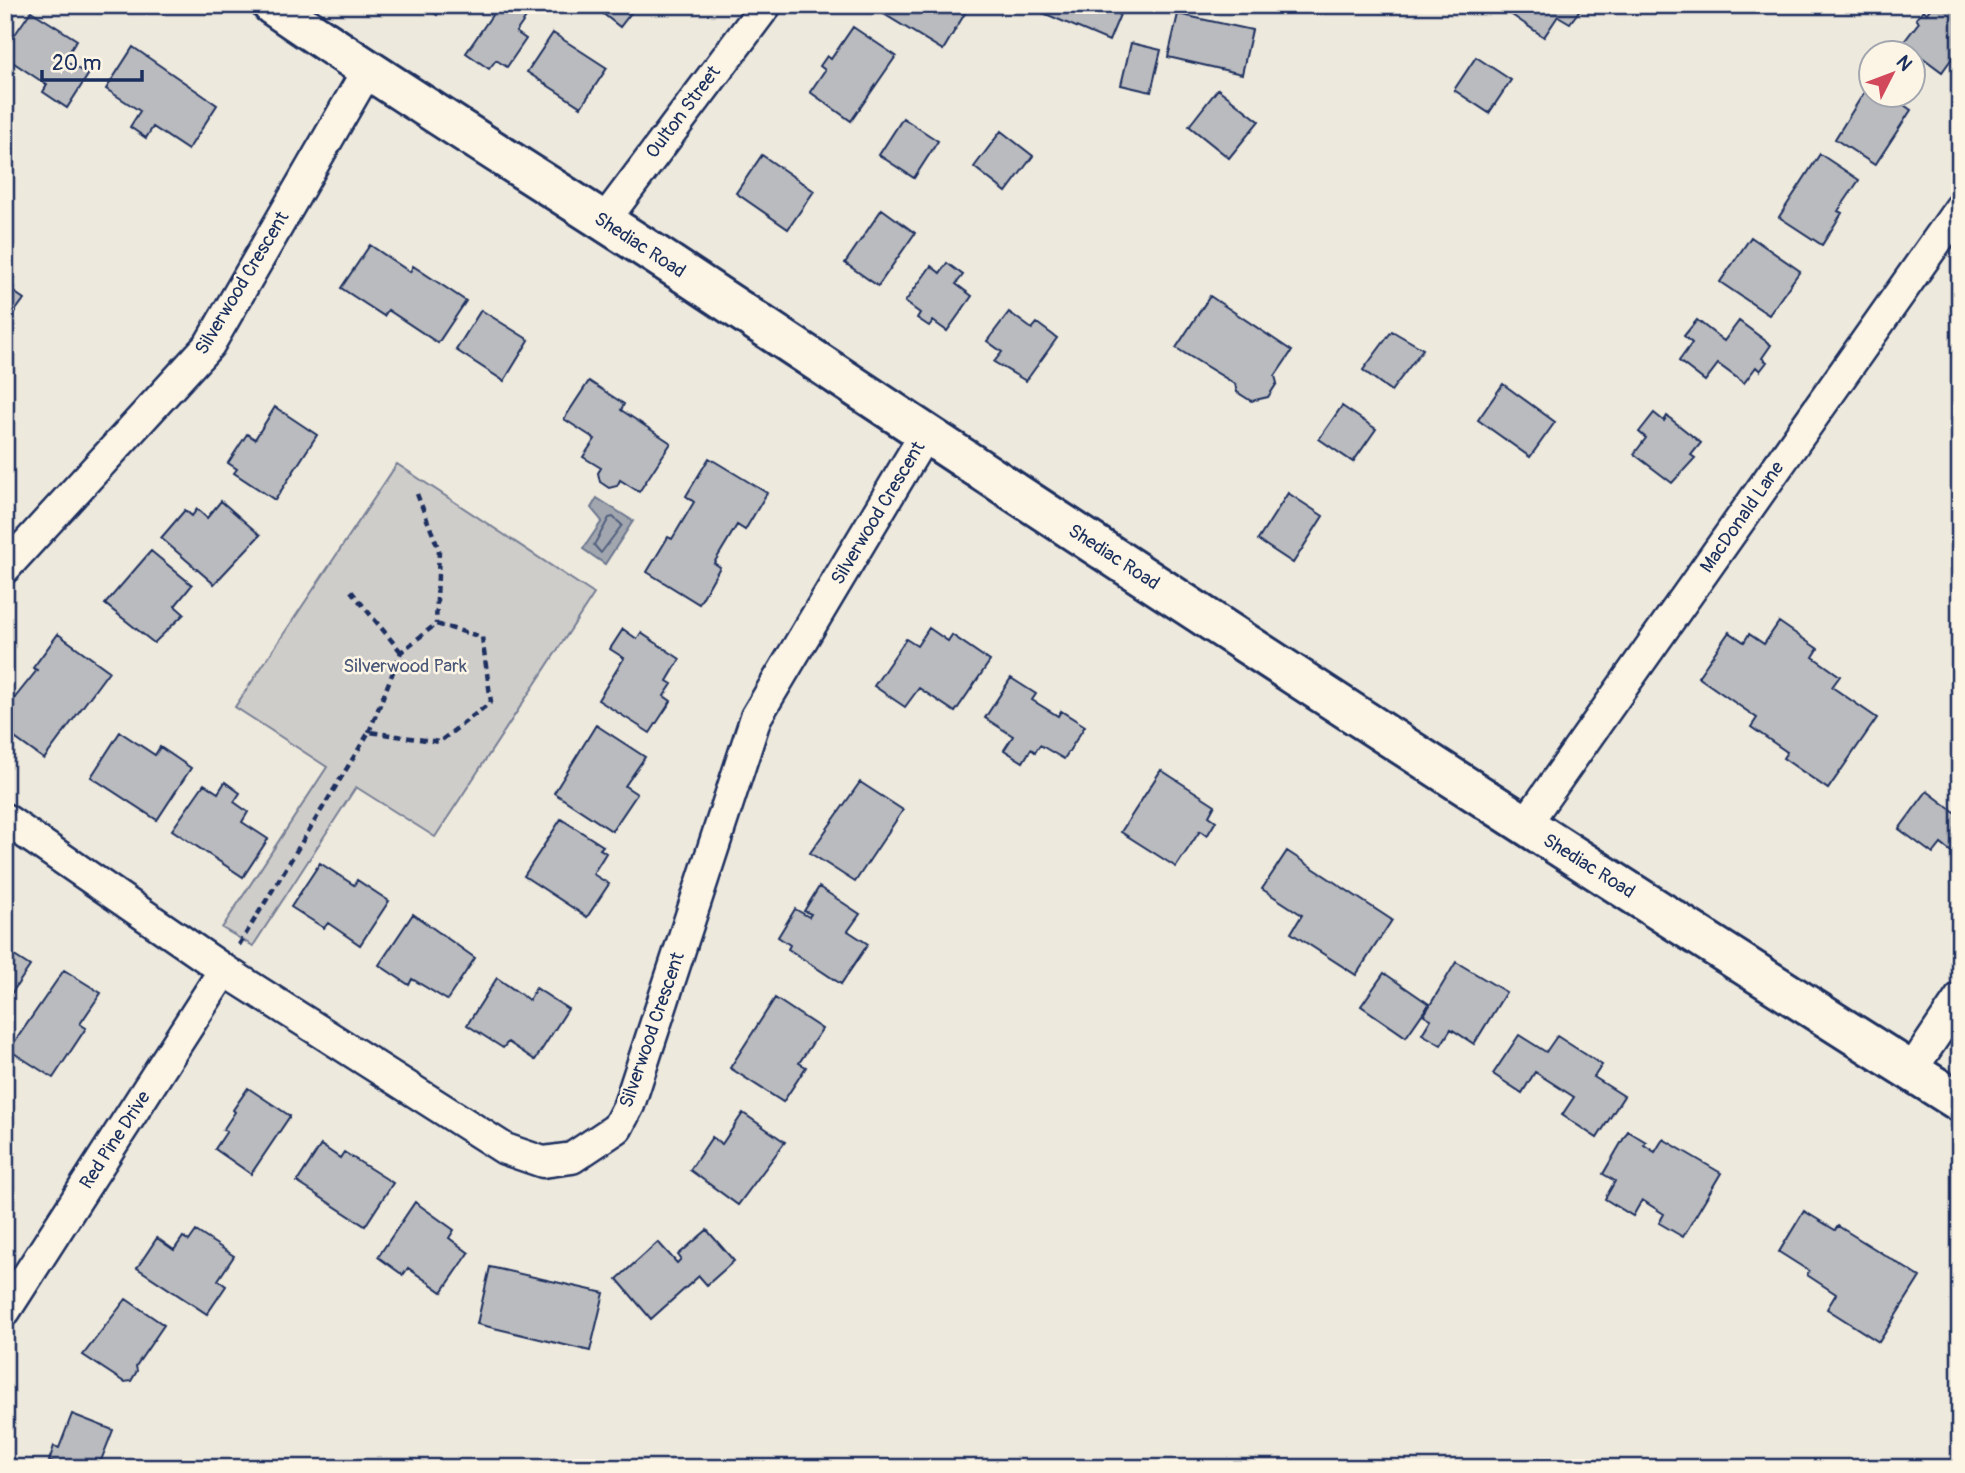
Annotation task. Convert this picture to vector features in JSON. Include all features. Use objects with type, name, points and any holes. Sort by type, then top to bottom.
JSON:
[{"type":"main road","name":"Shediac Road","points":[[272,5],[367,71],[604,221],[1525,825],[1960,1102]]},
{"type":"street","name":"Oulton Street","points":[[604,221],[766,5]]},
{"type":"street","name":"Silverwood Crescent","points":[[5,568],[209,345],[367,71]]},
{"type":"street","name":"MacDonald Lane","points":[[1525,825],[1960,208]]},
{"type":"street","name":"Silverwood Crescent","points":[[5,819],[224,970],[505,1149],[543,1162],[572,1157],[617,1128],[629,1105],[756,718],[925,434]]},
{"type":"street","name":"Red Pine Drive","points":[[5,1311],[224,970]]},
{"type":"street","points":[[1911,1071],[1960,998]]},
{"type":"path","points":[[224,970],[369,732],[401,652],[436,624],[439,550],[416,494]]},
{"type":"path","points":[[351,591],[401,652]]},
{"type":"path","points":[[369,732],[439,742],[491,702],[482,637],[436,624]]},
{"type":"green space","name":"Silverwood Park","points":[[397,464],[594,594],[435,837],[356,787],[253,946],[222,928],[327,767],[235,707]]},
{"type":"water","points":[[597,498],[633,521],[605,564],[583,549],[602,521],[591,508]]},
{"type":"building","points":[[421,5],[443,5],[437,15]]},
{"type":"building","points":[[499,5],[521,5],[530,12],[516,32],[526,39],[507,67],[496,60],[489,69],[466,53]]},
{"type":"building","points":[[592,5],[637,5],[620,27]]},
{"type":"building","points":[[869,5],[970,5],[943,50]]},
{"type":"building","points":[[1046,5],[1124,5],[1109,41],[1043,13]]},
{"type":"building","points":[[1514,5],[1571,5],[1579,11],[1570,23],[1558,16],[1544,37],[1509,13]]},
{"type":"building","points":[[1933,5],[1952,5],[1960,11],[1960,55],[1955,54],[1942,72],[1926,60],[1926,38],[1907,38],[1919,22],[1916,19],[1923,10],[1927,13]]},
{"type":"building","points":[[31,11],[77,40],[64,60],[88,75],[67,108],[43,92],[47,85],[5,57],[5,49]]},
{"type":"building","points":[[1178,14],[1252,30],[1242,74],[1168,57]]},
{"type":"building","points":[[853,27],[896,56],[851,121],[810,92],[825,70],[820,66],[827,56],[831,59]]},
{"type":"building","points":[[553,33],[607,68],[581,107],[527,72]]},
{"type":"building","points":[[1131,43],[1161,50],[1151,92],[1121,85]]},
{"type":"building","points":[[133,47],[217,105],[188,150],[153,127],[146,138],[130,127],[140,111],[106,89]]},
{"type":"building","points":[[1476,57],[1511,80],[1489,113],[1454,90]]},
{"type":"building","points":[[1218,89],[1259,121],[1229,158],[1189,126]]},
{"type":"building","points":[[1856,105],[1856,108],[1911,110],[1875,165],[1835,139]]},
{"type":"building","points":[[903,118],[938,141],[914,178],[879,155]]},
{"type":"building","points":[[1001,131],[1033,156],[1006,192],[974,167]]},
{"type":"building","points":[[1820,154],[1859,180],[1838,211],[1842,213],[1822,245],[1779,217]]},
{"type":"building","points":[[762,155],[814,191],[788,229],[736,193]]},
{"type":"building","points":[[882,209],[915,233],[878,286],[845,263]]},
{"type":"building","points":[[1751,237],[1800,271],[1769,315],[1720,282]]},
{"type":"building","points":[[370,245],[410,272],[413,266],[466,301],[438,343],[388,310],[384,316],[341,288]]},
{"type":"building","points":[[947,263],[963,275],[956,284],[972,296],[947,331],[933,321],[929,326],[917,318],[920,313],[905,302],[931,266],[940,273]]},
{"type":"building","points":[[5,286],[24,299],[5,325]]},
{"type":"building","points":[[1210,296],[1292,351],[1275,376],[1277,383],[1268,397],[1251,401],[1237,392],[1235,384],[1176,348]]},
{"type":"building","points":[[481,310],[529,340],[504,381],[456,350]]},
{"type":"building","points":[[1009,312],[1032,329],[1037,323],[1057,338],[1026,381],[994,362],[1002,352],[987,341]]},
{"type":"building","points":[[1697,320],[1724,341],[1739,321],[1771,345],[1762,358],[1767,362],[1760,371],[1756,367],[1744,383],[1718,364],[1705,381],[1679,361],[1692,343],[1684,336]]},
{"type":"building","points":[[1392,331],[1423,349],[1391,391],[1363,370]]},
{"type":"building","points":[[589,381],[624,404],[621,410],[671,443],[639,492],[620,480],[617,486],[609,488],[600,482],[598,473],[601,468],[583,457],[595,439],[564,419]]},
{"type":"building","points":[[1503,384],[1555,422],[1530,457],[1478,420]]},
{"type":"building","points":[[1342,406],[1376,429],[1353,462],[1319,439]]},
{"type":"building","points":[[275,407],[317,435],[275,500],[234,473],[237,469],[228,463],[247,434],[255,439]]},
{"type":"building","points":[[1654,413],[1664,421],[1667,416],[1701,443],[1691,455],[1695,458],[1672,483],[1634,454],[1646,438],[1639,432]]},
{"type":"building","points":[[709,458],[767,493],[745,530],[737,525],[714,563],[720,567],[699,604],[647,572],[668,537],[672,539],[694,502],[686,496]]},
{"type":"building","points":[[1288,493],[1323,516],[1293,563],[1258,540]]},
{"type":"building","points":[[221,501],[260,535],[214,584],[161,538],[185,510],[192,516],[197,509],[207,518]]},
{"type":"building","points":[[151,551],[192,585],[175,606],[184,614],[154,643],[105,604]]},
{"type":"building","points":[[1779,622],[1818,649],[1813,657],[1840,676],[1832,687],[1877,718],[1828,789],[1783,758],[1787,752],[1751,727],[1757,718],[1698,677],[1729,632],[1744,642],[1749,634],[1764,644]]},
{"type":"building","points":[[929,628],[948,641],[952,635],[990,661],[955,712],[919,688],[905,707],[874,686],[906,639],[917,646]]},
{"type":"building","points":[[623,629],[637,639],[641,633],[680,659],[667,681],[672,684],[664,696],[671,701],[650,733],[598,700],[624,658],[610,649]]},
{"type":"building","points":[[58,634],[109,671],[44,759],[5,731],[5,710],[37,670],[33,668]]},
{"type":"building","points":[[1011,678],[1036,694],[1032,700],[1058,716],[1061,711],[1085,726],[1064,759],[1040,745],[1035,752],[1031,749],[1023,762],[1004,750],[1013,736],[985,718]]},
{"type":"building","points":[[596,725],[645,757],[625,786],[637,794],[612,831],[554,793]]},
{"type":"building","points":[[120,732],[155,755],[160,747],[191,768],[157,820],[91,777]]},
{"type":"building","points":[[1161,770],[1215,805],[1209,816],[1216,821],[1207,836],[1200,831],[1176,867],[1121,832]]},
{"type":"building","points":[[225,782],[240,793],[234,802],[248,812],[242,822],[268,839],[243,877],[172,830],[204,784],[218,793]]},
{"type":"building","points":[[860,782],[903,810],[855,882],[810,853]]},
{"type":"building","points":[[1927,791],[1960,816],[1960,846],[1954,854],[1941,844],[1933,854],[1899,829]]},
{"type":"building","points":[[561,819],[603,846],[600,849],[606,853],[593,874],[609,884],[587,917],[524,876]]},
{"type":"building","points":[[1287,851],[1392,920],[1356,975],[1291,933],[1302,915],[1262,889]]},
{"type":"building","points":[[320,863],[354,885],[357,880],[389,901],[360,945],[328,923],[324,928],[291,907]]},
{"type":"building","points":[[819,887],[860,914],[848,931],[868,944],[841,984],[788,949],[790,945],[778,937],[795,909],[809,917],[811,914],[804,911]]},
{"type":"building","points":[[413,914],[475,958],[447,1000],[412,979],[409,985],[379,965]]},
{"type":"building","points":[[5,950],[30,966],[5,1003]]},
{"type":"building","points":[[1456,962],[1506,992],[1474,1044],[1451,1029],[1441,1045],[1422,1034],[1431,1019],[1424,1015]]},
{"type":"building","points":[[64,970],[101,993],[80,1024],[86,1028],[53,1078],[9,1050]]},
{"type":"building","points":[[1384,973],[1429,1004],[1406,1037],[1361,1006]]},
{"type":"building","points":[[497,978],[529,1000],[536,988],[568,1009],[535,1060],[508,1042],[503,1048],[467,1025]]},
{"type":"building","points":[[775,998],[822,1029],[799,1063],[806,1067],[783,1102],[730,1068]]},
{"type":"building","points":[[1519,1035],[1546,1052],[1557,1036],[1602,1065],[1594,1077],[1624,1096],[1597,1138],[1562,1115],[1574,1097],[1535,1072],[1522,1093],[1493,1074]]},
{"type":"building","points":[[248,1088],[290,1116],[251,1174],[215,1149],[227,1131],[223,1130],[235,1112],[233,1110]]},
{"type":"building","points":[[743,1113],[785,1142],[738,1205],[690,1170],[712,1137],[722,1144]]},
{"type":"building","points":[[1628,1131],[1646,1142],[1644,1145],[1655,1152],[1663,1139],[1721,1173],[1683,1237],[1659,1223],[1664,1214],[1642,1200],[1633,1216],[1605,1199],[1615,1181],[1603,1174]]},
{"type":"building","points":[[321,1145],[340,1158],[344,1152],[393,1183],[365,1226],[297,1182]]},
{"type":"building","points":[[415,1202],[454,1230],[449,1238],[469,1253],[442,1292],[408,1268],[403,1275],[378,1257]]},
{"type":"building","points":[[1804,1211],[1835,1230],[1838,1226],[1920,1277],[1879,1342],[1827,1309],[1836,1294],[1807,1275],[1809,1271],[1779,1252]]},
{"type":"building","points":[[707,1230],[734,1261],[707,1285],[699,1276],[651,1319],[617,1279],[658,1242],[677,1263],[681,1259],[678,1255]]},
{"type":"building","points":[[196,1231],[234,1256],[218,1280],[226,1286],[207,1314],[137,1268],[157,1238],[174,1250],[183,1237],[189,1241]]},
{"type":"building","points":[[490,1267],[604,1293],[590,1351],[477,1324]]},
{"type":"building","points":[[126,1299],[164,1325],[136,1366],[137,1371],[131,1381],[124,1382],[83,1355]]},
{"type":"building","points":[[72,1414],[113,1430],[98,1468],[51,1468],[53,1462],[49,1461],[54,1446],[59,1448]]}]
